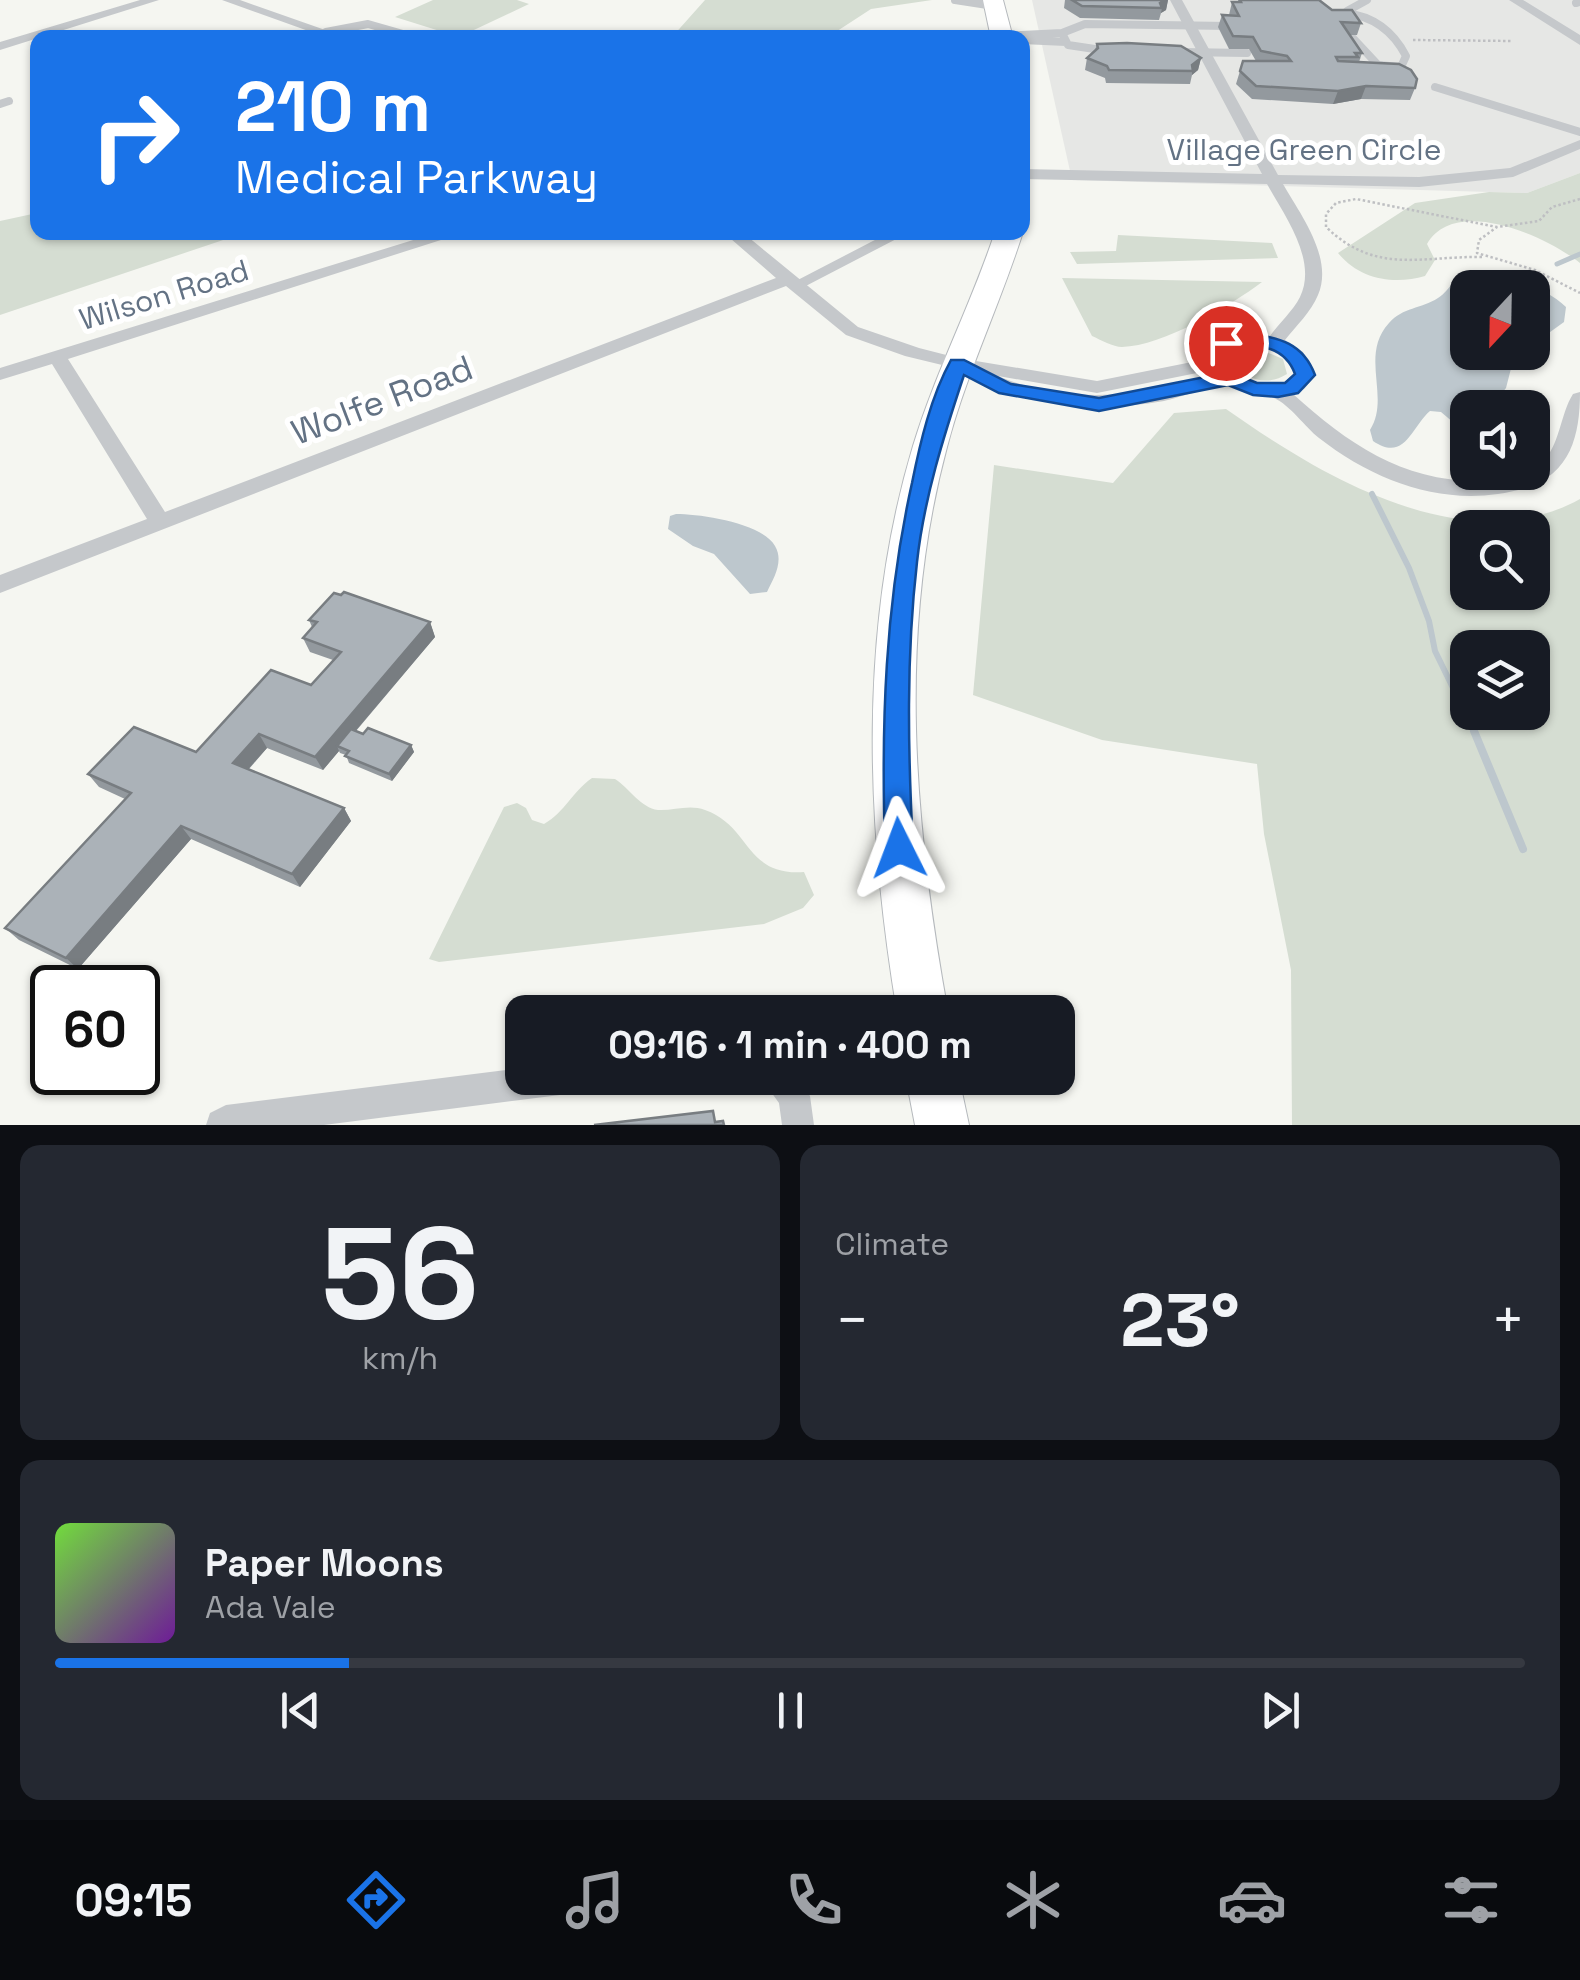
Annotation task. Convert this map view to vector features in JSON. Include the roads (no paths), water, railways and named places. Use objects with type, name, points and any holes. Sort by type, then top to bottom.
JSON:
[{"type":"main road","points":[[993,3],[1002,30]]},
{"type":"main road","points":[[920,995],[899,848],[894,743],[899,632],[916,503],[958,364],[1007,240]]},
{"type":"main road","points":[[936,1095],[942,1125]]},
{"type":"street","points":[[53,30],[153,0]]},
{"type":"street","points":[[228,0],[320,30]]},
{"type":"street","points":[[1176,0],[1306,241],[1316,280],[1305,304],[1274,342]]},
{"type":"street","points":[[1515,0],[1580,40]]},
{"type":"street","points":[[0,46],[30,37]]},
{"type":"street","name":"Village Green Circle","points":[[1030,174],[1403,182],[1513,172],[1580,144]]},
{"type":"street","name":"Wilson Road","points":[[0,374],[432,240]]},
{"type":"street","points":[[741,240],[852,331],[958,364],[1006,389],[1099,404],[1223,371],[1253,388],[1278,391],[1292,388],[1306,375],[1298,357],[1274,342],[1248,338],[1218,348],[1223,371]]},
{"type":"street","name":"Wolfe Road","points":[[0,584],[159,520],[793,282]]},
{"type":"street","points":[[57,357],[159,520]]},
{"type":"street","points":[[1278,391],[1322,434],[1379,469],[1398,477],[1470,490],[1534,477],[1552,466],[1580,398]]},
{"type":"street","points":[[222,1125],[226,1120],[505,1086]]},
{"type":"street","points":[[793,1095],[798,1125]]},
{"type":"lane","points":[[955,0],[993,3]]},
{"type":"lane","points":[[1340,22],[1338,17],[1367,0]]},
{"type":"lane","points":[[1348,11],[1384,27],[1399,40],[1406,56],[1401,67],[1392,71],[1378,67],[1350,35]]},
{"type":"lane","points":[[336,30],[368,24],[389,30]]},
{"type":"lane","points":[[1030,35],[1062,33],[1085,24],[1230,26]]},
{"type":"lane","points":[[1062,33],[1066,42]]},
{"type":"lane","points":[[1030,40],[1121,52]]},
{"type":"lane","points":[[1176,52],[1247,53]]},
{"type":"lane","points":[[1435,87],[1580,132]]},
{"type":"lane","points":[[793,282],[883,240]]},
{"type":"waterway","points":[[1557,264],[1580,254]]},
{"type":"waterway","points":[[1372,494],[1409,568],[1429,621],[1435,651],[1475,733]]},
{"type":"waterway","points":[[1474,731],[1523,849]]}]
